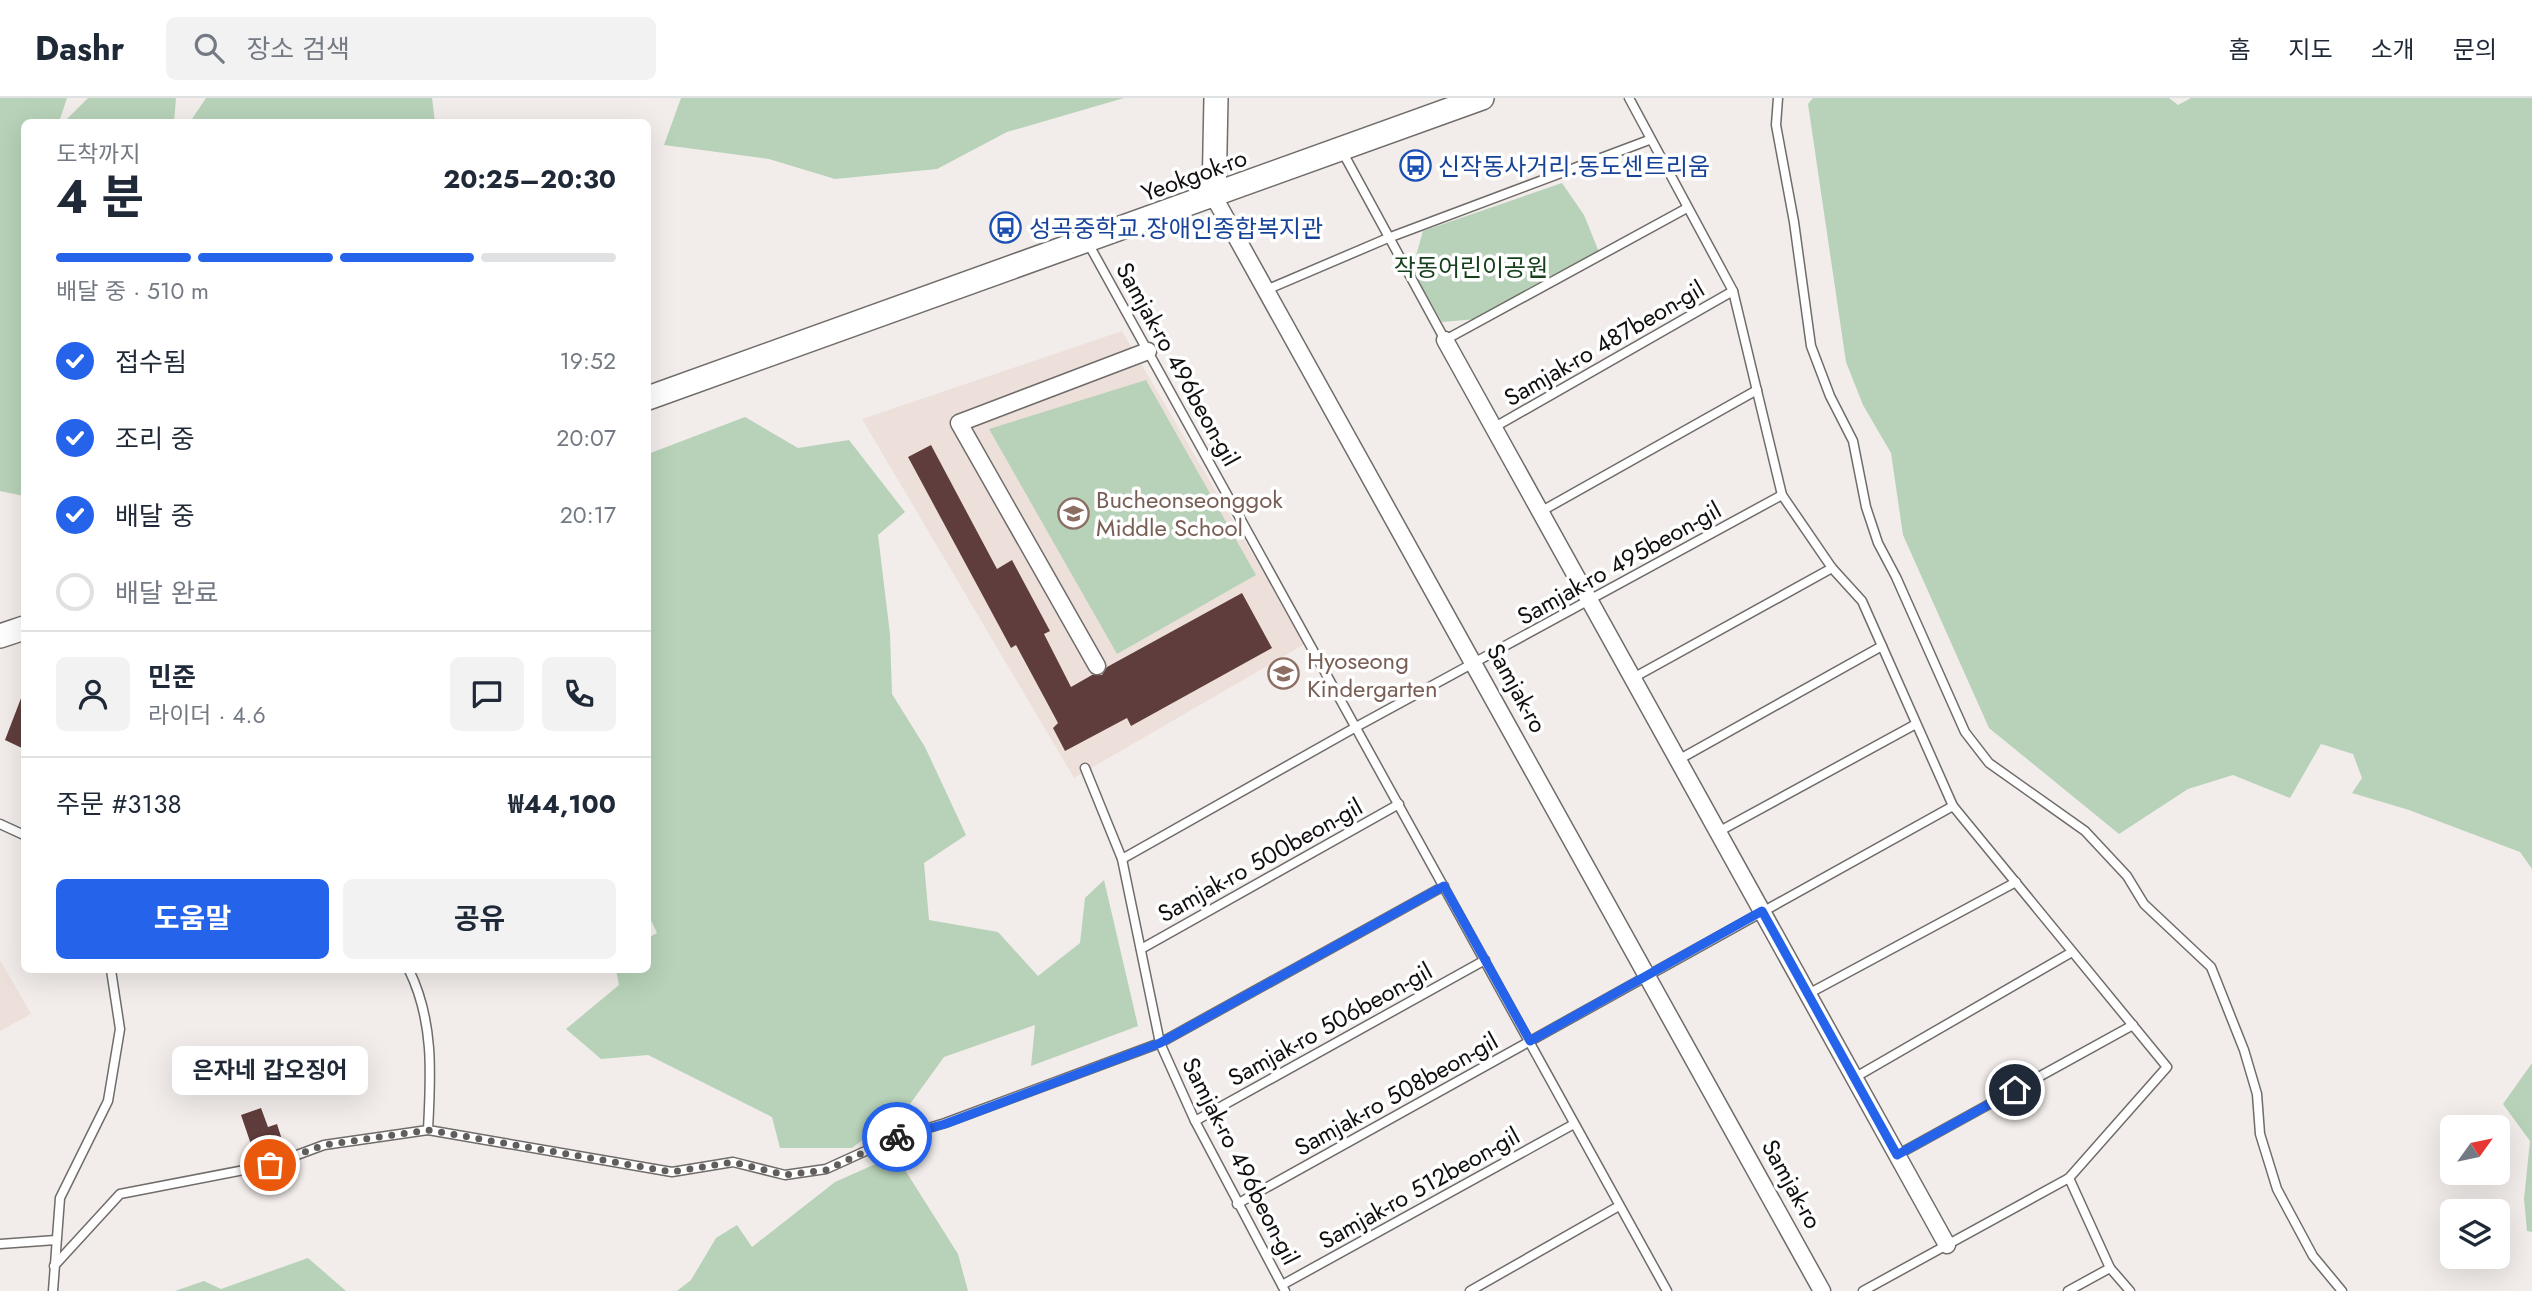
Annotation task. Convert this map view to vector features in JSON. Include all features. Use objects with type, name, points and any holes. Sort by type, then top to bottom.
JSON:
[{"type":"street","points":[[1214,197],[1216,98]]},
{"type":"street","name":"Yeokgok-ro","points":[[651,397],[1214,197],[1482,98]]},
{"type":"street","name":"Samjak-ro","points":[[1214,197],[1822,1291]]},
{"type":"street","points":[[1445,340],[1947,1245]]},
{"type":"street","points":[[1097,667],[959,423],[1148,351]]},
{"type":"street","points":[[0,636],[21,629]]},
{"type":"lane","points":[[1629,98],[1649,140],[1733,291],[1782,495],[1832,568],[1862,601],[1953,806],[2167,1067],[2069,1178],[1863,1291]]},
{"type":"lane","points":[[1778,98],[1776,125],[1794,222],[1811,346],[1830,396],[1853,441],[1866,507],[1878,543],[1896,577],[1965,732],[1989,763],[2085,831],[2127,876],[2144,904],[2211,967],[2244,1050],[2257,1094],[2260,1134],[2277,1189],[2313,1256],[2342,1291]]},
{"type":"lane","points":[[1266,290],[1388,238],[1649,140]]},
{"type":"lane","points":[[1341,149],[1445,340],[1687,208]]},
{"type":"lane","name":"Samjak-ro 496beon-gil","points":[[1087,241],[1665,1290]]},
{"type":"lane","name":"Samjak-ro 487beon-gil","points":[[1493,428],[1733,291]]},
{"type":"lane","points":[[1540,512],[1757,390]]},
{"type":"lane","name":"Samjak-ro 495beon-gil","points":[[1474,665],[1782,495]]},
{"type":"lane","points":[[1633,678],[1832,568]]},
{"type":"lane","points":[[1678,760],[1882,646]]},
{"type":"lane","points":[[1122,859],[1356,727],[1474,665]]},
{"type":"lane","points":[[1718,832],[1916,724]]},
{"type":"lane","name":"Samjak-ro 496beon-gil","points":[[1085,768],[1122,859],[1160,1043],[1237,1204],[1284,1288]]},
{"type":"lane","name":"Samjak-ro 500beon-gil","points":[[1141,949],[1399,804]]},
{"type":"lane","name":"Samjak-ro 508beon-gil","points":[[1237,1204],[1953,806]]},
{"type":"lane","points":[[0,824],[21,834]]},
{"type":"lane","points":[[1808,994],[2016,882]]},
{"type":"lane","points":[[54,1266],[120,1194],[270,1165],[324,1145],[428,1130],[672,1172],[733,1162],[785,1175],[826,1170],[892,1139],[945,1124],[1160,1043],[1444,886]]},
{"type":"lane","points":[[1854,1078],[2072,952]]},
{"type":"lane","name":"Samjak-ro 506beon-gil","points":[[1195,1121],[1485,960]]},
{"type":"lane","points":[[53,1291],[60,1198],[108,1101],[120,1029],[111,973]]},
{"type":"lane","points":[[410,973],[422,997],[432,1062],[428,1130]]},
{"type":"lane","points":[[1897,1155],[2133,1025]]},
{"type":"lane","name":"Samjak-ro 512beon-gil","points":[[1284,1288],[1574,1124]]},
{"type":"lane","points":[[2069,1178],[2110,1268],[2130,1291]]},
{"type":"lane","points":[[1470,1291],[1619,1206]]},
{"type":"lane","points":[[0,1244],[56,1240]]},
{"type":"lane","points":[[2068,1291],[2110,1268]]},
{"type":"shaded area","points":[[1122,331],[1305,644],[1074,778],[862,419]]},
{"type":"shaded area","points":[[0,960],[31,1014],[0,1031]]},
{"type":"green space","points":[[0,98],[67,98],[60,119],[21,119],[21,495],[0,491]]},
{"type":"green space","points":[[88,98],[176,98],[174,119],[67,119]]},
{"type":"green space","points":[[206,98],[432,98],[435,119],[192,119]]},
{"type":"green space","points":[[681,98],[1124,98],[1007,132],[937,169],[835,179],[769,159],[664,145]]},
{"type":"green space","points":[[1813,98],[2169,98],[2178,105],[2191,98],[2532,98],[2532,869],[2520,852],[2409,810],[2352,793],[2362,778],[2353,754],[2321,744],[2290,798],[2233,775],[2188,789],[2119,834],[1989,728],[1903,535],[1891,453],[1863,405],[1846,362],[1808,104]]},
{"type":"green space","name":"작동어린이공원","points":[[1562,183],[1584,215],[1599,252],[1477,319],[1442,322],[1412,270],[1423,231]]},
{"type":"green space","points":[[1146,380],[1256,575],[1117,654],[989,429]]},
{"type":"green space","points":[[745,417],[798,448],[849,440],[905,512],[878,535],[890,634],[892,694],[925,747],[966,835],[924,863],[929,920],[998,932],[1038,976],[1080,943],[1085,898],[1104,880],[1138,1026],[1031,1066],[1035,1025],[944,1057],[910,1104],[852,1148],[780,1148],[772,1117],[648,1055],[601,1059],[566,1029],[619,985],[617,973],[651,973],[651,936],[657,933],[651,920],[651,453]]},
{"type":"green space","points":[[2532,1063],[2532,1232],[2527,1231],[2524,1199],[2530,1141],[2503,1104]]},
{"type":"green space","points":[[880,1162],[905,1170],[958,1254],[968,1291],[677,1291],[691,1280],[716,1238],[737,1225],[752,1247],[835,1182]]},
{"type":"green space","points":[[308,1258],[346,1291],[175,1291],[204,1281],[221,1289]]},
{"type":"building","points":[[931,445],[997,569],[1012,560],[1050,631],[1044,634],[1071,687],[1092,675],[1102,675],[1107,667],[1242,593],[1272,648],[1131,726],[1127,718],[1065,751],[1053,728],[1058,723],[1016,645],[1011,648],[908,457]]},
{"type":"building","points":[[21,698],[21,748],[5,740]]},
{"type":"building","points":[[261,1108],[268,1127],[277,1124],[285,1149],[256,1159],[241,1115]]},
{"type":"way so far","points":[[270,1165],[324,1145],[428,1130],[672,1172],[733,1162],[785,1175],[826,1170],[897,1137]]},
{"type":"place","name":"신작동사거리.동도센트리움","points":[[1415,166]]},
{"type":"place","name":"성곡중학교.장애인종합복지관","points":[[1006,228]]},
{"type":"place","name":"Bucheonseonggok Middle School","points":[[1073,513]]},
{"type":"place","name":"Hyoseong Kindergarten","points":[[1284,674]]},
{"type":"place","name":"은자네 갑오징어","points":[[270,1165]]},
{"type":"route","points":[[897,1137],[945,1124],[1160,1043],[1444,886],[1530,1041],[1762,911],[1897,1155],[2015,1090]]}]
